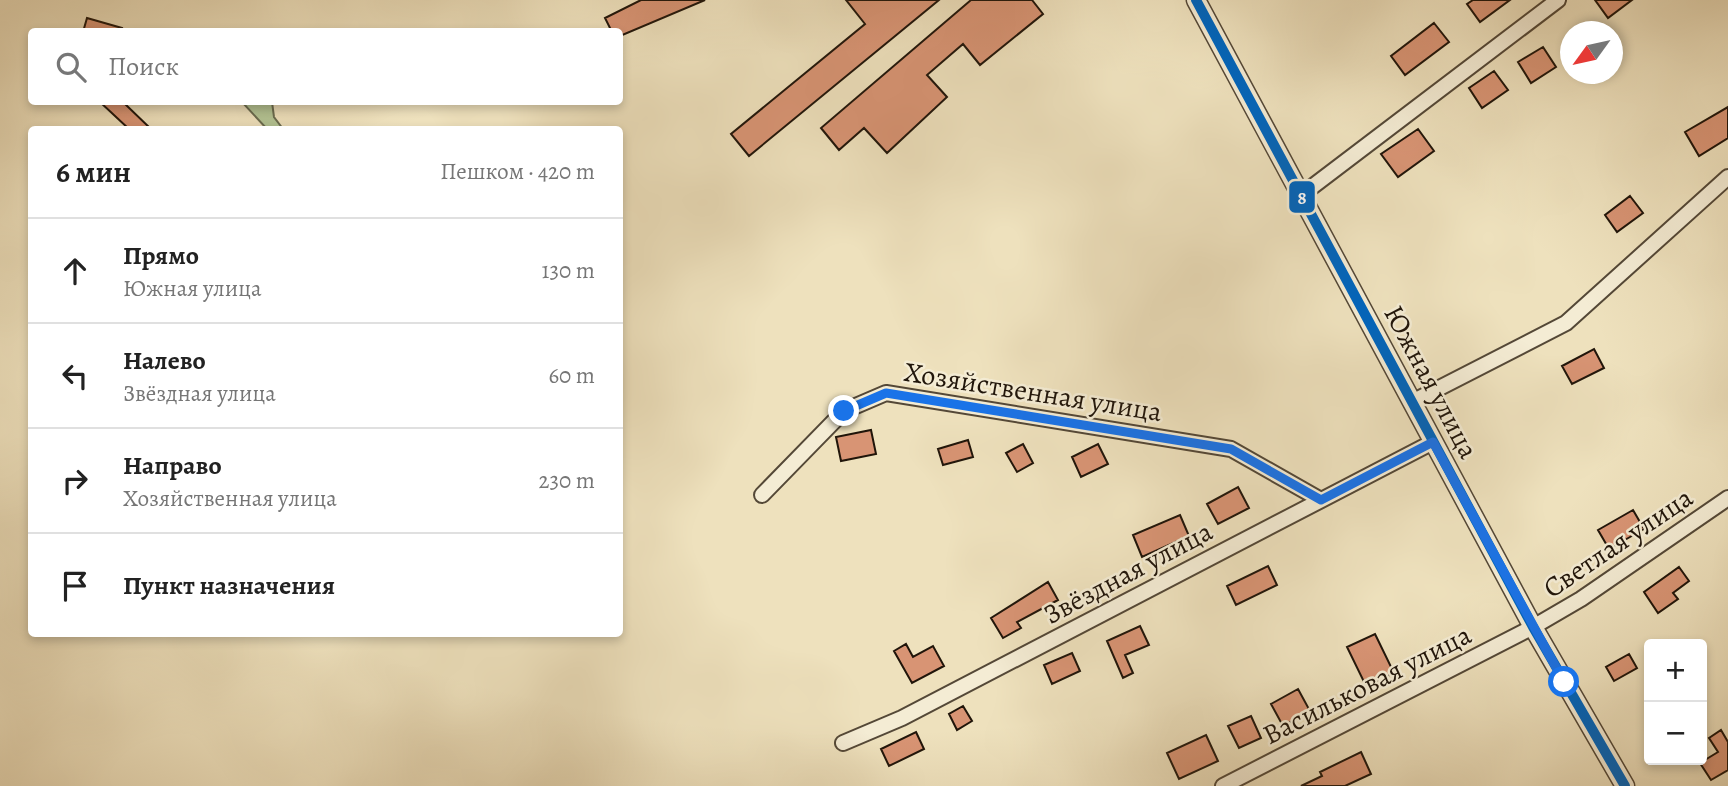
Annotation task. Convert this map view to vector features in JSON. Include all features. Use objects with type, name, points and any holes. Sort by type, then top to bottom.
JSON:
[{"type":"street","name":"Южная улица","points":[[1196,0],[1533,627],[1625,786]]},
{"type":"street","points":[[1300,196],[1558,0]]},
{"type":"street","points":[[1412,402],[1566,323],[1728,177]]},
{"type":"street","name":"Хозяйственная улица","points":[[762,495],[844,411],[886,393],[1231,449],[1321,500]]},
{"type":"street","name":"Звёздная улица","points":[[842,743],[914,712],[1433,442]]},
{"type":"street","name":"Светлая улица","points":[[1533,627],[1581,599],[1728,498]]},
{"type":"street","name":"Васильковая улица","points":[[1223,786],[1533,627]]},
{"type":"green space","points":[[245,105],[272,105],[274,117],[281,126],[264,126]]},
{"type":"building","points":[[641,0],[705,0],[623,35],[623,28],[610,28],[605,18]]},
{"type":"building","points":[[846,0],[939,0],[749,156],[731,134],[865,24]]},
{"type":"building","points":[[971,0],[1032,0],[1043,14],[980,65],[963,44],[927,75],[947,97],[887,153],[864,128],[839,150],[821,128]]},
{"type":"building","points":[[1473,0],[1510,0],[1480,22],[1467,4]]},
{"type":"building","points":[[1595,0],[1632,0],[1608,18]]},
{"type":"building","points":[[87,18],[122,28],[84,28]]},
{"type":"building","points":[[1434,23],[1449,42],[1405,75],[1391,56]]},
{"type":"building","points":[[1543,47],[1556,67],[1531,83],[1518,62]]},
{"type":"building","points":[[1494,71],[1508,90],[1482,108],[1469,88]]},
{"type":"building","points":[[103,105],[126,105],[148,126],[126,126]]},
{"type":"building","points":[[1728,107],[1728,138],[1699,156],[1685,132]]},
{"type":"building","points":[[1418,129],[1434,151],[1398,177],[1381,154]]},
{"type":"building","points":[[1630,196],[1643,213],[1617,232],[1605,215]]},
{"type":"building","points":[[1594,349],[1604,368],[1572,384],[1562,366]]},
{"type":"building","points":[[871,430],[876,454],[841,461],[836,437]]},
{"type":"building","points":[[968,440],[973,457],[943,465],[938,449]]},
{"type":"building","points":[[1023,444],[1033,463],[1017,472],[1006,453]]},
{"type":"building","points":[[1098,444],[1108,464],[1081,477],[1072,457]]},
{"type":"building","points":[[1238,487],[1249,508],[1218,524],[1207,504]]},
{"type":"building","points":[[1633,510],[1644,529],[1609,549],[1598,530]]},
{"type":"building","points":[[1180,515],[1189,536],[1142,557],[1133,535]]},
{"type":"building","points":[[1268,566],[1277,585],[1236,605],[1227,586]]},
{"type":"building","points":[[1679,567],[1689,581],[1673,593],[1678,599],[1658,613],[1644,592]]},
{"type":"building","points":[[1048,582],[1058,600],[1017,622],[1021,628],[1003,638],[991,618]]},
{"type":"building","points":[[1140,626],[1149,645],[1125,655],[1133,673],[1123,678],[1107,641]]},
{"type":"building","points":[[1375,634],[1394,673],[1366,686],[1347,647]]},
{"type":"building","points":[[906,644],[913,657],[933,646],[944,666],[912,683],[894,651]]},
{"type":"building","points":[[1072,653],[1080,671],[1052,684],[1044,665]]},
{"type":"building","points":[[1629,654],[1637,668],[1614,681],[1606,667]]},
{"type":"building","points":[[1298,689],[1310,711],[1283,726],[1271,704]]},
{"type":"building","points":[[963,706],[972,721],[957,730],[949,714]]},
{"type":"building","points":[[1251,716],[1261,738],[1239,748],[1228,726]]},
{"type":"building","points":[[1721,730],[1728,742],[1728,770],[1711,780],[1701,765],[1707,765],[1707,759],[1718,752],[1709,738]]},
{"type":"building","points":[[916,732],[924,749],[889,766],[881,749]]},
{"type":"building","points":[[1206,735],[1218,761],[1179,779],[1167,753]]},
{"type":"building","points":[[1361,752],[1371,774],[1345,786],[1301,786],[1322,776],[1320,772]]},
{"type":"transit line","name":"8","points":[[1196,0],[1533,627],[1625,786]]},
{"type":"route","points":[[844,411],[886,393],[1231,449],[1321,500],[1433,442],[1564,682]]}]
